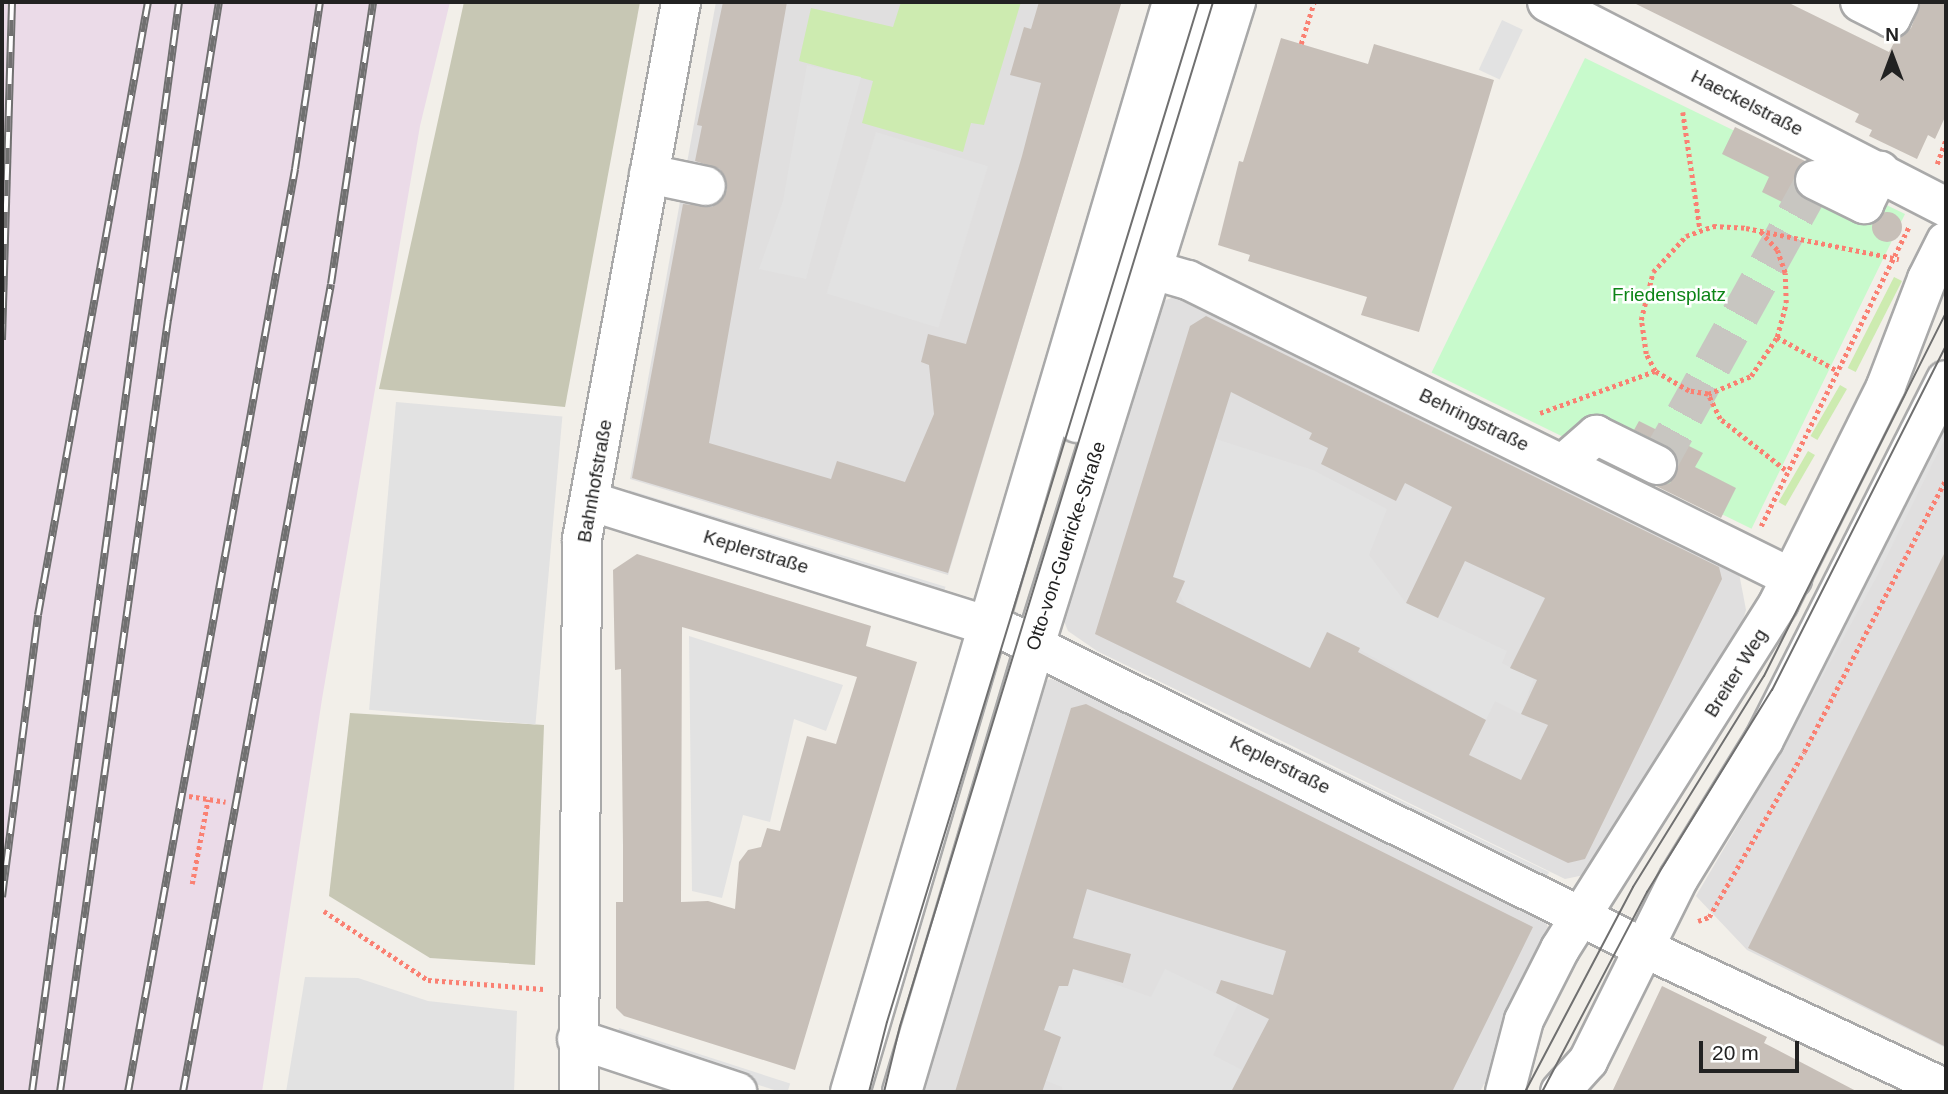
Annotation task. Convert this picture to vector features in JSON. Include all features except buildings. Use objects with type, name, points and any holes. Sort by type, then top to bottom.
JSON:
[{"type":"street","name":"Bahnhofstraße","points":[[579,1092],[577,1039],[580,990],[582,539],[681,2]]},
{"type":"street","name":"Otto-von-Guericke-Straße","points":[[902,1092],[1012,635],[1172,2]]},
{"type":"street","points":[[877,1092],[1012,635],[1206,2]]},
{"type":"street","name":"Otto-von-Guericke-Straße","points":[[850,1092],[1012,635],[1153,270],[1236,2]]},
{"type":"street","name":"Haeckelstraße","points":[[1549,2],[1936,201]]},
{"type":"street","points":[[1860,2],[1891,18],[1899,2]]},
{"type":"street","points":[[1815,180],[1864,204],[1880,171]]},
{"type":"street","points":[[649,174],[706,186]]},
{"type":"street","name":"Breiter Weg","points":[[1505,1092],[1530,1006],[1581,915],[1770,620],[1792,578],[1886,386],[1927,279],[1946,241]]},
{"type":"street","name":"Behringstraße","points":[[1153,270],[1188,280],[1564,463],[1792,578]]},
{"type":"street","points":[[1560,1092],[1588,1061],[1679,878],[1764,740],[1946,380]]},
{"type":"street","points":[[1564,463],[1596,435],[1657,465]]},
{"type":"street","name":"Keplerstraße","points":[[590,501],[1012,635],[1644,948],[1946,1089]]},
{"type":"street","points":[[577,1039],[737,1092]]},
{"type":"path","points":[[1301,44],[1314,2]]},
{"type":"path","points":[[1677,67],[1700,229]]},
{"type":"path","points":[[1757,538],[1785,470],[1836,370],[1936,201],[1946,139]]},
{"type":"path","points":[[1760,231],[1777,250],[1785,273],[1786,303],[1777,337],[1751,376],[1708,394],[1689,391],[1655,372],[1642,336],[1647,287],[1673,246],[1700,229],[1731,226],[1760,231],[1888,259]]},
{"type":"path","points":[[1777,337],[1836,370]]},
{"type":"path","points":[[1497,431],[1655,372]]},
{"type":"path","points":[[1708,394],[1720,419],[1785,470]]},
{"type":"path","points":[[1709,917],[1804,752],[1946,479]]},
{"type":"path","points":[[189,796],[226,802]]},
{"type":"path","points":[[192,884],[208,799]]},
{"type":"path","points":[[324,911],[435,982],[580,990]]},
{"type":"shaded area","points":[[2,2],[450,2],[420,126],[322,699],[262,1092],[2,1092]]},
{"type":"shaded area","points":[[464,2],[640,2],[565,407],[379,389]]},
{"type":"shaded area","points":[[716,2],[1121,2],[948,575],[630,479]]},
{"type":"shaded area","points":[[1502,20],[1523,30],[1500,80],[1479,70]]},
{"type":"shaded area","points":[[807,65],[861,77],[806,279],[759,269],[783,201]]},
{"type":"shaded area","points":[[876,132],[988,166],[938,328],[827,294]]},
{"type":"shaded area","points":[[1177,296],[1739,573],[1746,610],[1741,626],[1589,874],[1565,879],[1097,651],[1068,631],[1062,616],[1156,312],[1163,301]]},
{"type":"shaded area","points":[[396,402],[562,417],[535,724],[369,710]]},
{"type":"shaded area","points":[[1946,406],[1946,436],[1877,576],[1792,733],[1719,852],[1709,847]]},
{"type":"shaded area","points":[[1946,436],[1946,1048],[1747,950],[1696,896],[1792,733]]},
{"type":"shaded area","points":[[1216,439],[1313,470],[1387,509],[1369,555],[1406,603],[1507,651],[1502,663],[1534,679],[1521,714],[1495,701],[1486,720],[1328,632],[1310,668],[1187,608],[1179,594],[1185,581],[1173,577]]},
{"type":"shaded area","points":[[629,490],[946,587],[942,598],[625,501]]},
{"type":"shaded area","points":[[632,527],[936,620],[933,629],[629,536]]},
{"type":"shaded area","points":[[689,636],[843,685],[826,731],[794,719],[770,822],[743,815],[722,898],[692,891]]},
{"type":"shaded area","points":[[1051,679],[1081,688],[1544,919],[1552,935],[1495,1085],[1484,1084],[1480,1092],[923,1092],[1040,700],[1030,685]]},
{"type":"shaded area","points":[[1176,692],[1549,872],[1546,879],[1172,701]]},
{"type":"shaded area","points":[[350,713],[544,725],[535,965],[430,958],[329,896]]},
{"type":"shaded area","points":[[1073,969],[1151,997],[1165,969],[1238,1004],[1213,1055],[1242,1070],[1231,1092],[1063,1092],[1062,1087],[1044,1080],[1061,1037],[1044,1030],[1059,986]]},
{"type":"shaded area","points":[[1742,969],[1884,1038],[1880,1047],[1738,978]]},
{"type":"shaded area","points":[[305,977],[358,978],[428,1001],[517,1011],[514,1092],[286,1092]]},
{"type":"shaded area","points":[[619,1028],[790,1084],[787,1092],[780,1092],[616,1038]]},
{"type":"green space","points":[[901,2],[1021,2],[984,125],[971,123],[963,152],[862,123],[873,81],[799,61],[811,8],[893,27]]},
{"type":"green space","name":"Friedensplatz","points":[[1585,58],[1905,214],[1752,529],[1432,373]]},
{"type":"green space","points":[[1894,277],[1902,281],[1856,372],[1848,368]]},
{"type":"green space","points":[[1840,385],[1847,389],[1817,440],[1810,436]]},
{"type":"green space","points":[[1808,451],[1815,455],[1785,506],[1778,502]]},
{"type":"tunnel","points":[[1657,465],[1815,180]]},
{"type":"tram line","points":[[869,1092],[887,1022],[1199,2]]},
{"type":"tram line","points":[[884,1092],[900,1026],[1213,2]]},
{"type":"tram line","points":[[1525,1092],[1633,887],[1764,676],[1946,312]]},
{"type":"tram line","points":[[1542,1092],[1647,892],[1772,690],[1946,346]]},
{"type":"railway","points":[[2,340],[12,2]]},
{"type":"railway","points":[[2,897],[38,615],[148,2]]},
{"type":"railway","points":[[32,1092],[179,2]]},
{"type":"railway","points":[[60,1092],[168,320],[219,2]]},
{"type":"railway","points":[[128,1092],[295,169],[320,2]]},
{"type":"railway","points":[[183,1092],[331,284],[373,2]]}]
